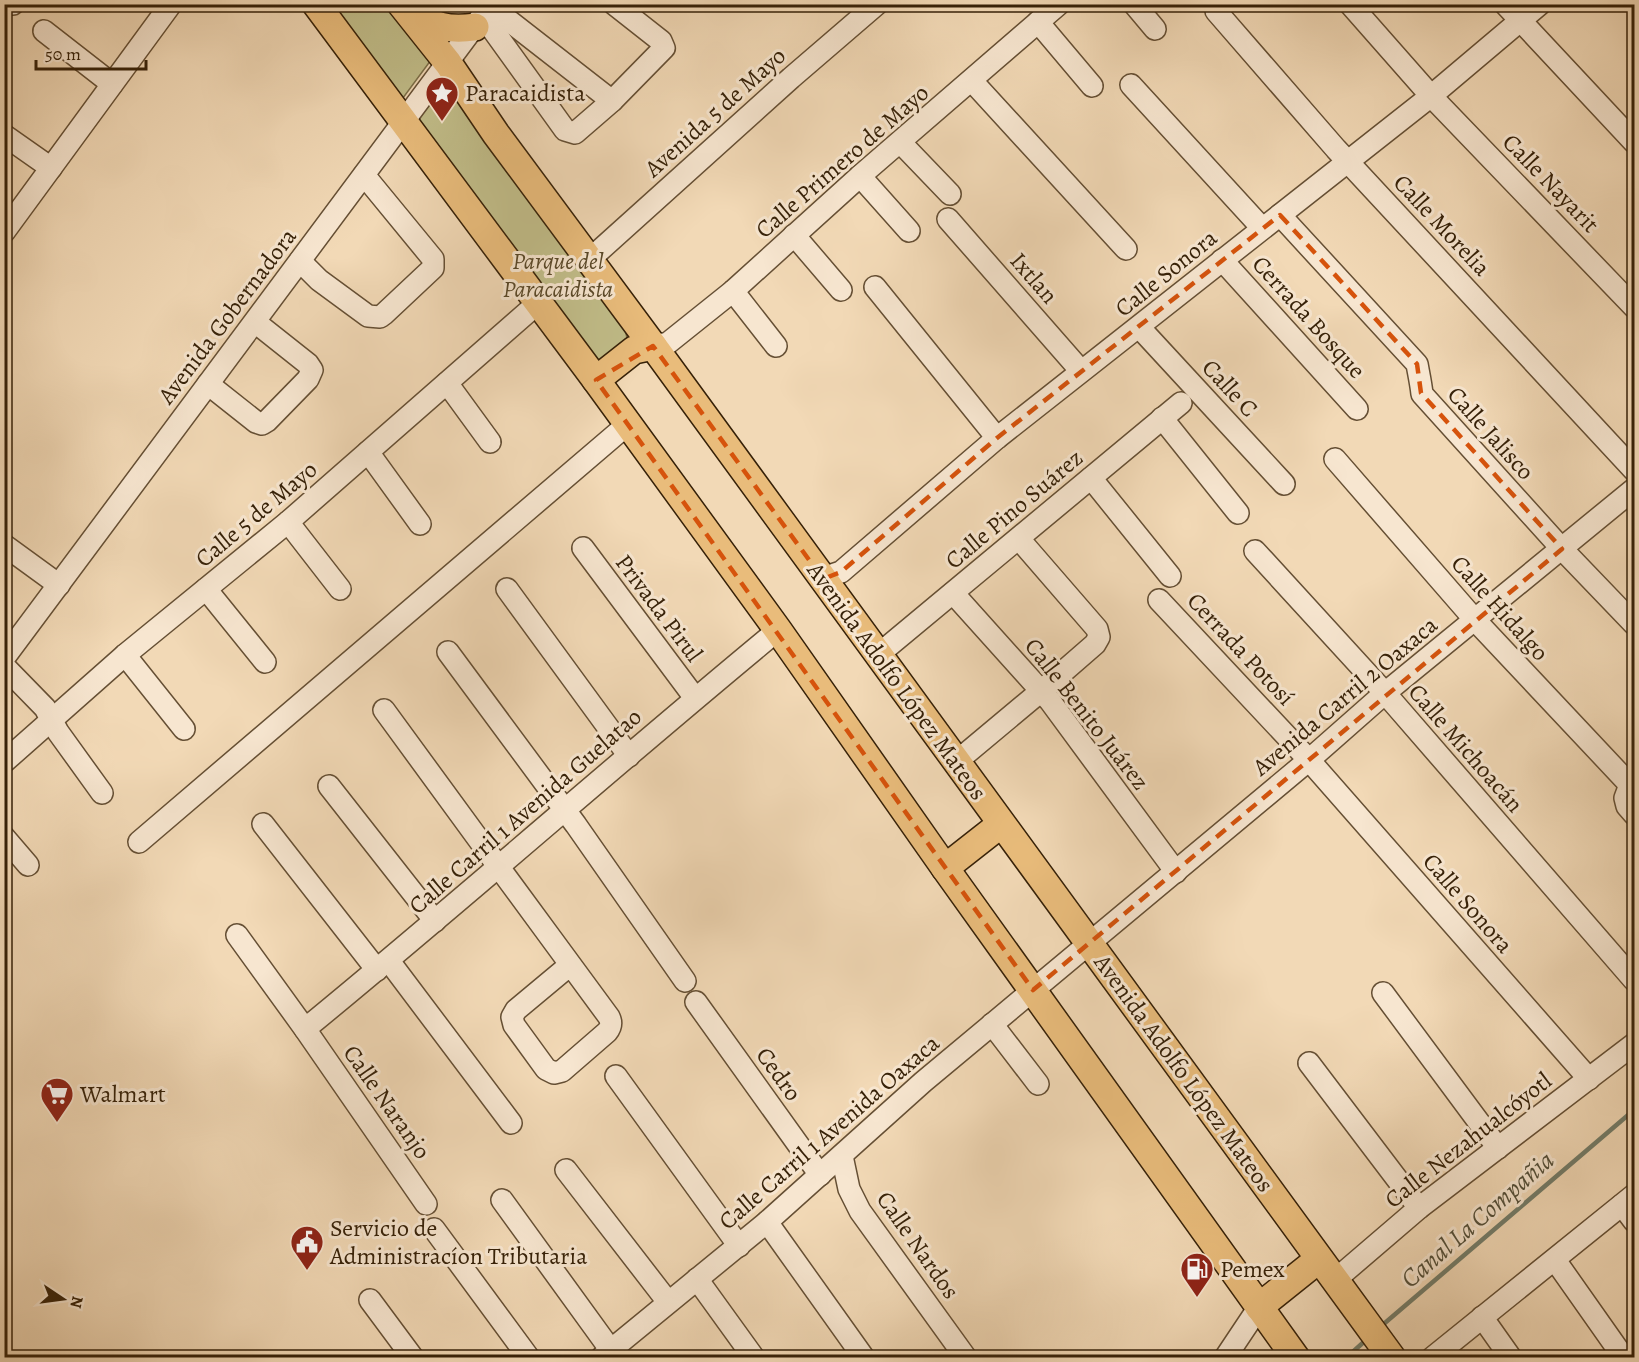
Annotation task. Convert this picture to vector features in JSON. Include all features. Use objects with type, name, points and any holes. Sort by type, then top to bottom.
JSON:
[{"type":"main road","points":[[316,4],[596,380],[778,630],[945,868],[1291,1350]]},
{"type":"main road","points":[[402,5],[425,20],[444,28],[485,13]]},
{"type":"main road","name":"Avenida Adolfo López Mateos","points":[[402,5],[448,63],[496,134],[879,654],[1392,1358]]},
{"type":"main road","points":[[596,380],[634,351],[653,346]]},
{"type":"main road","points":[[945,868],[1001,824]]},
{"type":"main road","points":[[1259,1307],[1332,1277]]},
{"type":"street","points":[[6,4],[13,4]]},
{"type":"street","points":[[4,232],[171,4]]},
{"type":"street","points":[[485,13],[568,132],[579,131],[664,48],[661,41],[614,4]]},
{"type":"street","name":"Avenida 5 de Mayo","points":[[589,260],[791,78],[877,4]]},
{"type":"street","name":"Calle Primero de Mayo","points":[[653,346],[668,343],[733,291],[860,176],[1059,4]]},
{"type":"street","points":[[1134,4],[1155,29]]},
{"type":"street","name":"Calle Nayarit","points":[[1350,4],[1431,96],[1635,307]]},
{"type":"street","points":[[1505,4],[1635,142]]},
{"type":"street","name":"Calle Sonora","points":[[823,578],[841,572],[997,438],[1431,96],[1540,4]]},
{"type":"street","name":"Calle Morelia","points":[[1216,12],[1347,160],[1635,470]]},
{"type":"street","points":[[485,13],[612,101]]},
{"type":"street","name":"Avenida Gobernadora","points":[[4,658],[485,13]]},
{"type":"street","points":[[1038,22],[1092,86]]},
{"type":"street","points":[[44,31],[112,84]]},
{"type":"street","points":[[972,81],[1126,249]]},
{"type":"street","points":[[1131,85],[1262,228]]},
{"type":"street","points":[[4,135],[51,168]]},
{"type":"street","points":[[901,142],[950,194]]},
{"type":"street","points":[[300,261],[319,280],[368,316],[375,317],[384,314],[433,268],[433,259],[364,175]]},
{"type":"street","points":[[860,176],[909,231]]},
{"type":"street","name":"Calle Jalisco","points":[[1280,214],[1417,364],[1418,376],[1422,383],[1422,394],[1562,549],[1635,624]]},
{"type":"street","name":"Ixtlan","points":[[948,219],[1082,371]]},
{"type":"street","points":[[794,235],[841,290]]},
{"type":"street","name":"Cerrada Bosque","points":[[1222,260],[1357,409]]},
{"type":"street","points":[[875,287],[997,438]]},
{"type":"street","points":[[733,291],[776,346]]},
{"type":"street","name":"Calle 5 de Mayo","points":[[4,762],[124,655],[288,522],[538,303]]},
{"type":"street","points":[[208,384],[256,422],[262,424],[308,379],[312,370],[308,364],[255,322]]},
{"type":"street","name":"Calle C","points":[[1139,327],[1284,484]]},
{"type":"street","points":[[447,383],[490,442]]},
{"type":"street","name":"Calle Pino Suárez","points":[[879,654],[1181,404]]},
{"type":"street","points":[[1162,418],[1238,513]]},
{"type":"street","points":[[138,842],[628,424]]},
{"type":"street","points":[[368,452],[420,524]]},
{"type":"street","name":"Calle Hidalgo","points":[[1335,459],[1631,796]]},
{"type":"street","points":[[1091,478],[1170,576]]},
{"type":"street","name":"Avenida Carril 2 Oaxaca","points":[[1090,944],[1385,693],[1635,489]]},
{"type":"street","points":[[288,522],[340,589]]},
{"type":"street","points":[[956,762],[1095,644],[1099,637],[1096,629],[1019,539]]},
{"type":"street","points":[[4,545],[59,585]]},
{"type":"street","name":"Privada Pirul","points":[[583,548],[695,698]]},
{"type":"street","name":"Calle Michoacán","points":[[1256,551],[1385,693],[1635,980]]},
{"type":"street","points":[[507,589],[629,756]]},
{"type":"street","points":[[206,590],[265,662]]},
{"type":"street","name":"Calle Benito Juárez","points":[[954,592],[1041,691],[1176,872]]},
{"type":"street","name":"Cerrada Potosí","points":[[1160,600],[1309,760]]},
{"type":"street","name":"Calle Carril 1 Avenida Guelatao","points":[[305,1029],[778,630]]},
{"type":"street","points":[[448,652],[566,810],[685,981]]},
{"type":"street","points":[[124,655],[184,729]]},
{"type":"street","points":[[4,666],[45,708],[58,732],[102,793]]},
{"type":"street","points":[[384,710],[609,1017],[611,1025],[607,1032],[562,1071],[554,1073],[546,1069],[514,1025],[512,1017],[516,1010],[570,965]]},
{"type":"street","name":"Calle Sonora","points":[[1309,760],[1589,1079]]},
{"type":"street","points":[[329,786],[435,921]]},
{"type":"street","points":[[263,824],[383,965],[511,1123]]},
{"type":"street","points":[[4,837],[27,865]]},
{"type":"street","name":"Calle Naranjo","points":[[237,935],[426,1204]]},
{"type":"street","name":"Calle Carril 1 Avenida Oaxaca","points":[[606,1353],[739,1246],[923,1082],[1090,944]]},
{"type":"street","points":[[1383,993],[1498,1148]]},
{"type":"street","name":"Cedro","points":[[696,1002],[820,1175]]},
{"type":"street","points":[[992,1024],[1038,1084]]},
{"type":"street","name":"Calle Nezahualcóyotl","points":[[1332,1277],[1635,1044]]},
{"type":"street","points":[[1309,1063],[1419,1208]]},
{"type":"street","points":[[616,1076],[739,1246]]},
{"type":"street","name":"Calle Nardos","points":[[842,1156],[849,1189],[860,1211],[966,1358]]},
{"type":"street","points":[[566,1170],[668,1302]]},
{"type":"street","points":[[502,1200],[606,1353]]},
{"type":"street","points":[[1432,1358],[1555,1260],[1630,1207]]},
{"type":"street","points":[[767,1222],[864,1358]]},
{"type":"street","points":[[434,1229],[529,1358]]},
{"type":"street","points":[[1555,1260],[1624,1358]]},
{"type":"street","points":[[697,1279],[754,1358]]},
{"type":"street","points":[[370,1300],[413,1358]]},
{"type":"street","points":[[1225,1358],[1259,1307]]},
{"type":"street","points":[[1482,1317],[1511,1358]]},
{"type":"highlighted area","points":[[1280,215],[1417,364],[1421,393],[1562,549],[1033,990],[596,380],[653,346],[823,579],[841,572],[997,438]]},
{"type":"green space","points":[[331,5],[388,5],[431,60],[400,102]]},
{"type":"green space","name":"Parque del Paracaidista","points":[[446,79],[623,320],[627,338],[613,357],[594,363],[417,122]]},
{"type":"waterway","name":"Canal La Compañia","points":[[1379,1328],[1634,1110]]},
{"type":"waterway","name":"Canal La Compañia","points":[[1346,1358],[1366,1340]]},
{"type":"place","name":"Paracaidista","points":[[442,122]]},
{"type":"place","name":"Walmart","points":[[57,1123]]},
{"type":"place","name":"Servicio de Administracíon Tributaria","points":[[307,1271]]},
{"type":"place","name":"Pemex","points":[[1197,1298]]}]
